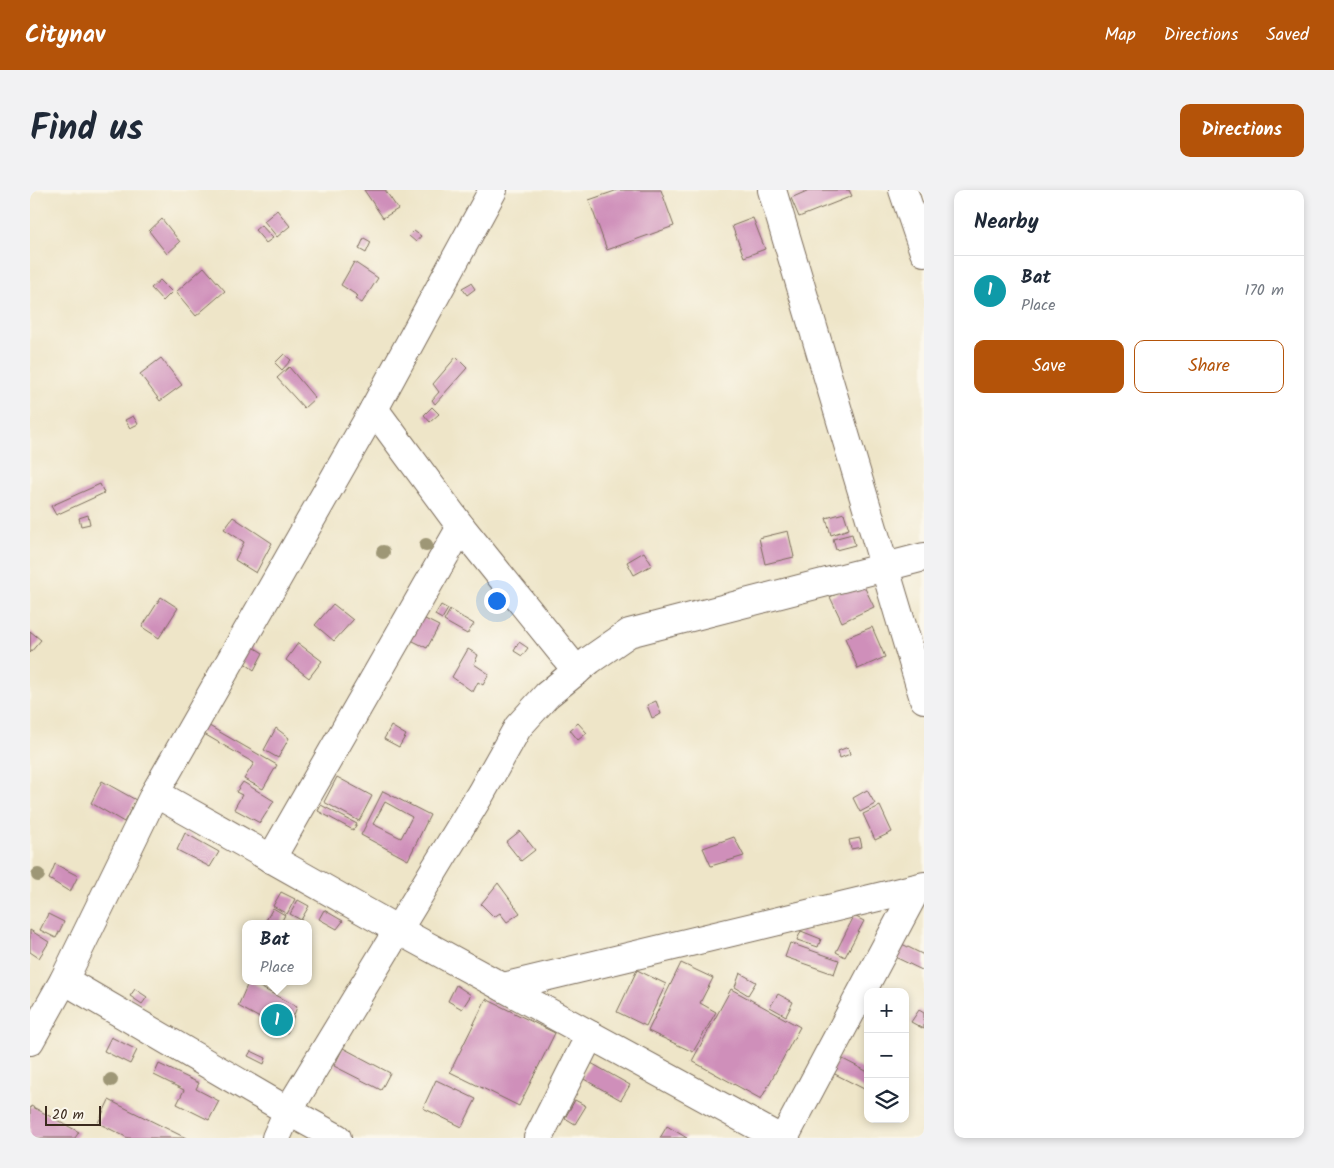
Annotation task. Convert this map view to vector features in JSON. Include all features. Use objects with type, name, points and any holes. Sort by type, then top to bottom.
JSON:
[{"type":"street","points":[[30,1041],[64,980],[155,793],[374,408],[493,190]]},
{"type":"street","points":[[772,190],[924,699]]},
{"type":"street","points":[[902,190],[924,252]]},
{"type":"street","points":[[374,408],[462,527],[577,671]]},
{"type":"street","points":[[271,859],[462,527]]},
{"type":"street","points":[[276,1138],[288,1111],[481,793],[518,727],[547,695],[629,633],[924,556]]},
{"type":"street","points":[[155,793],[398,930],[779,1138]]},
{"type":"street","points":[[503,987],[921,887]]},
{"type":"street","points":[[784,1138],[921,887]]},
{"type":"street","points":[[64,980],[288,1111],[338,1138]]},
{"type":"street","points":[[538,1138],[590,1035]]},
{"type":"building","points":[[364,190],[385,190],[398,209],[383,218]]},
{"type":"building","points":[[618,190],[661,190],[674,226],[607,250],[589,200]]},
{"type":"building","points":[[809,190],[849,190],[852,196],[799,217],[791,198]]},
{"type":"building","points":[[277,210],[290,226],[277,237],[264,221]]},
{"type":"building","points":[[753,218],[765,249],[744,257],[732,226]]},
{"type":"building","points":[[162,219],[180,242],[167,254],[149,231]]},
{"type":"building","points":[[261,225],[273,238],[266,243],[255,230]]},
{"type":"building","points":[[414,231],[421,236],[416,242],[409,236]]},
{"type":"building","points":[[364,238],[371,242],[366,253],[359,249]]},
{"type":"building","points":[[354,262],[378,278],[362,303],[355,299],[358,296],[341,285]]},
{"type":"building","points":[[204,267],[225,291],[196,316],[176,292]]},
{"type":"building","points":[[160,280],[172,292],[163,301],[151,288]]},
{"type":"building","points":[[471,283],[475,289],[467,295],[462,288]]},
{"type":"building","points":[[284,354],[291,360],[282,370],[275,363]]},
{"type":"building","points":[[456,357],[467,368],[435,404],[432,400],[439,392],[433,384]]},
{"type":"building","points":[[161,358],[182,385],[160,401],[140,374]]},
{"type":"building","points":[[289,367],[315,398],[304,408],[277,378]]},
{"type":"building","points":[[432,407],[439,414],[430,422],[424,415]]},
{"type":"building","points":[[133,416],[138,424],[130,428],[125,420]]},
{"type":"building","points":[[100,484],[104,493],[56,515],[51,506]]},
{"type":"building","points":[[844,513],[849,529],[831,535],[826,518]]},
{"type":"building","points":[[88,515],[90,524],[81,526],[79,518]]},
{"type":"building","points":[[233,517],[272,543],[256,573],[235,560],[244,542],[224,529]]},
{"type":"building","points":[[788,531],[794,557],[765,564],[759,538]]},
{"type":"building","points":[[852,534],[855,545],[836,550],[833,539]]},
{"type":"building","points":[[644,552],[652,565],[634,575],[627,562]]},
{"type":"building","points":[[862,582],[874,607],[842,622],[830,597]]},
{"type":"building","points":[[161,597],[178,608],[159,638],[142,627]]},
{"type":"building","points":[[333,604],[353,620],[334,641],[315,625]]},
{"type":"building","points":[[441,605],[448,609],[442,619],[435,615]]},
{"type":"building","points":[[450,610],[474,624],[467,634],[444,621]]},
{"type":"building","points":[[417,615],[439,626],[427,648],[405,637]]},
{"type":"building","points":[[872,627],[885,657],[858,669],[845,638]]},
{"type":"building","points":[[30,631],[41,640],[30,653]]},
{"type":"building","points":[[244,641],[263,653],[254,670],[235,656]]},
{"type":"building","points":[[519,642],[528,648],[522,656],[514,651]]},
{"type":"building","points":[[298,643],[322,661],[309,678],[286,660]]},
{"type":"building","points":[[468,649],[478,655],[474,664],[489,674],[483,685],[478,682],[473,692],[452,677]]},
{"type":"building","points":[[656,701],[661,714],[652,718],[647,705]]},
{"type":"building","points":[[204,723],[277,765],[263,789],[244,779],[254,763],[199,731]]},
{"type":"building","points":[[578,723],[587,733],[578,740],[570,730]]},
{"type":"building","points":[[391,726],[406,735],[399,747],[384,739]]},
{"type":"building","points":[[276,728],[289,738],[278,758],[264,750]]},
{"type":"building","points":[[848,747],[850,754],[840,758],[838,751]]},
{"type":"building","points":[[337,777],[372,796],[359,821],[324,802]]},
{"type":"building","points":[[102,781],[136,800],[124,822],[91,803]]},
{"type":"building","points":[[243,782],[274,801],[260,823],[234,809],[242,795],[236,792]]},
{"type":"building","points":[[867,790],[875,804],[860,812],[853,798]]},
{"type":"building","points":[[383,791],[430,815],[408,860],[361,835]],"holes":[[[385,802],[412,817],[401,838],[373,824]]]},
{"type":"building","points":[[321,805],[357,824],[353,830],[318,811]]},
{"type":"building","points":[[880,806],[892,832],[875,840],[863,814]]},
{"type":"building","points":[[520,831],[535,850],[521,861],[506,842]]},
{"type":"building","points":[[185,833],[219,852],[210,867],[177,850]]},
{"type":"building","points":[[734,837],[744,856],[711,866],[703,848]]},
{"type":"building","points":[[860,838],[862,847],[851,849],[849,840]]},
{"type":"building","points":[[55,864],[78,876],[70,892],[49,879]]},
{"type":"building","points":[[498,883],[520,913],[507,922],[500,913],[494,917],[481,904]]},
{"type":"building","points":[[281,892],[295,899],[287,914],[273,906]]},
{"type":"building","points":[[298,900],[309,906],[301,920],[290,914]]},
{"type":"building","points":[[273,908],[285,915],[282,920],[266,920]]},
{"type":"building","points":[[324,910],[343,921],[337,929],[319,919]]},
{"type":"building","points":[[48,914],[64,922],[56,938],[40,930]]},
{"type":"building","points":[[854,916],[864,921],[845,957],[836,952]]},
{"type":"building","points":[[30,930],[49,942],[39,958],[30,952]]},
{"type":"building","points":[[801,931],[821,939],[818,947],[797,940]]},
{"type":"building","points":[[790,943],[839,960],[834,974],[785,957]]},
{"type":"building","points":[[900,943],[924,955],[924,971],[893,956]]},
{"type":"building","points":[[681,963],[713,978],[700,1003],[716,1012],[693,1052],[648,1031]]},
{"type":"building","points":[[637,970],[666,984],[646,1026],[617,1012]]},
{"type":"building","points":[[740,973],[756,982],[748,995],[735,987]]},
{"type":"building","points":[[247,985],[256,985],[297,1007],[287,1033],[238,1006]]},
{"type":"building","points":[[456,985],[471,995],[462,1009],[448,1001]]},
{"type":"building","points":[[135,989],[147,997],[142,1004],[130,996]]},
{"type":"building","points":[[731,989],[800,1027],[761,1099],[692,1061]]},
{"type":"building","points":[[778,994],[793,1002],[786,1016],[770,1007]]},
{"type":"building","points":[[486,999],[555,1033],[519,1106],[450,1072]]},
{"type":"building","points":[[919,1010],[924,1013],[924,1029],[911,1022]]},
{"type":"building","points":[[111,1037],[137,1050],[130,1064],[104,1051]]},
{"type":"building","points":[[343,1048],[390,1073],[381,1090],[334,1066]]},
{"type":"building","points":[[251,1051],[266,1058],[264,1064],[248,1056]]},
{"type":"building","points":[[839,1057],[864,1070],[864,1089],[831,1072]]},
{"type":"building","points":[[591,1063],[630,1085],[621,1100],[582,1078]]},
{"type":"building","points":[[159,1064],[199,1083],[196,1089],[219,1101],[209,1120],[177,1104],[184,1090],[154,1075]]},
{"type":"building","points":[[436,1080],[476,1099],[462,1127],[423,1108]]},
{"type":"building","points":[[109,1100],[186,1138],[128,1138],[98,1123]]},
{"type":"building","points":[[575,1100],[586,1106],[575,1124],[565,1118]]},
{"type":"building","points":[[31,1106],[79,1132],[75,1138],[30,1138]]},
{"type":"building","points":[[667,1126],[687,1138],[660,1138]]},
{"type":"place","name":"Bat","points":[[277,1020]]}]
